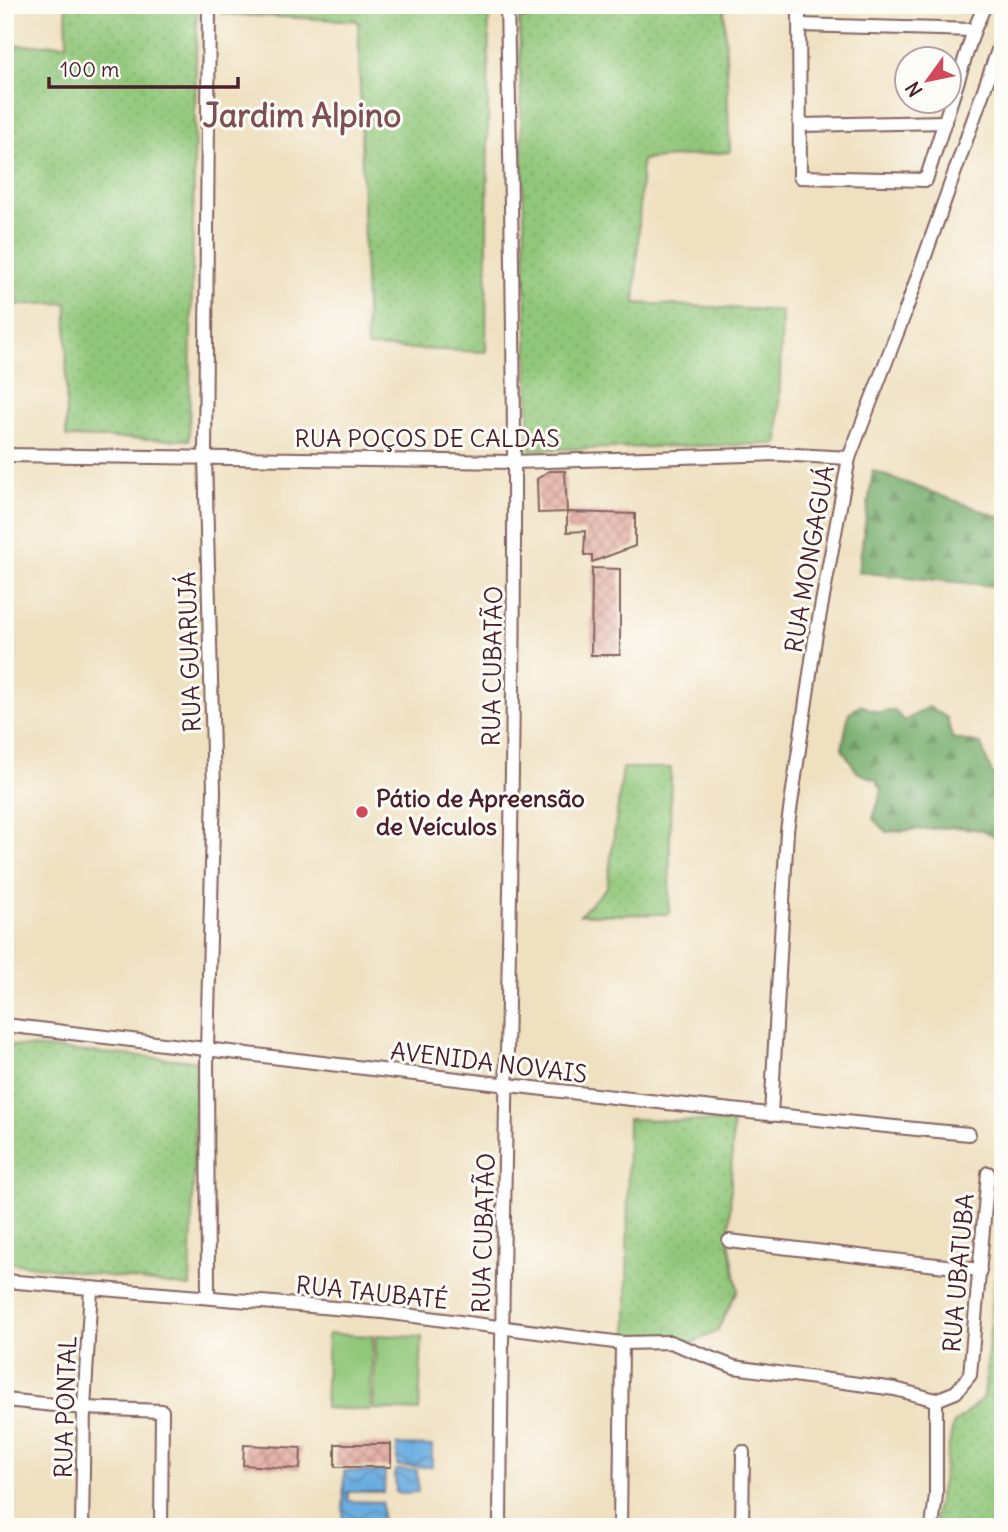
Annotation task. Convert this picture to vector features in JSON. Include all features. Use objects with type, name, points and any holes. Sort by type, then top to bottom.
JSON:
[{"type":"street","name":"RUA GUARUJÁ","points":[[208,1297],[207,1049],[214,791],[205,456],[209,5]]},
{"type":"street","name":"RUA CUBATÃO","points":[[500,1527],[501,1327],[508,1086],[514,462],[507,5]]},
{"type":"street","points":[[799,5],[800,177],[926,180],[974,30],[985,5]]},
{"type":"street","points":[[799,25],[974,30]]},
{"type":"street","name":"RUA MONGAGUÁ","points":[[771,1115],[787,831],[815,640],[849,458],[904,316],[1003,36]]},
{"type":"street","points":[[801,125],[946,122]]},
{"type":"street","name":"RUA POÇOS DE CALDAS","points":[[5,455],[514,462],[776,454],[849,458]]},
{"type":"street","name":"AVENIDA NOVAIS","points":[[5,1025],[508,1086],[969,1134]]},
{"type":"street","name":"RUA UBATUBA","points":[[936,1400],[956,1392],[970,1375],[988,1173]]},
{"type":"street","points":[[729,1241],[980,1270]]},
{"type":"street","name":"RUA TAUBATÉ","points":[[5,1281],[383,1312],[622,1343],[670,1342],[734,1367],[895,1389],[936,1400]]},
{"type":"street","name":"RUA PONTAL","points":[[82,1527],[84,1408],[91,1289]]},
{"type":"street","points":[[620,1527],[622,1343]]},
{"type":"street","points":[[5,1399],[84,1408],[162,1411],[161,1527]]},
{"type":"street","points":[[932,1527],[936,1495],[936,1400]]},
{"type":"street","points":[[742,1527],[743,1452]]},
{"type":"green space","points":[[66,5],[197,5],[189,440],[66,437],[67,303],[5,305],[5,46],[67,44]]},
{"type":"green space","points":[[221,5],[489,5],[486,352],[367,347],[358,21],[221,14]]},
{"type":"green space","points":[[569,5],[724,5],[730,152],[642,160],[635,303],[782,311],[778,444],[530,450],[519,19],[569,15]]},
{"type":"green space","points":[[873,471],[1003,518],[1003,587],[858,572]]},
{"type":"green space","points":[[861,705],[879,713],[894,710],[904,721],[929,707],[947,718],[952,738],[981,744],[992,774],[1003,778],[1003,841],[982,830],[955,827],[887,832],[873,819],[882,790],[876,780],[857,772],[842,748],[849,713]]},
{"type":"green space","points":[[623,768],[671,768],[669,914],[580,915],[607,887]]},
{"type":"green space","points":[[5,1045],[197,1061],[190,1287],[5,1262]]},
{"type":"green space","points":[[628,1119],[733,1122],[729,1241],[738,1290],[717,1331],[691,1344],[627,1336]]},
{"type":"green space","points":[[1003,1190],[1003,1527],[933,1527],[953,1425],[984,1397]]},
{"type":"green space","points":[[328,1334],[373,1336],[370,1410],[325,1408]]},
{"type":"green space","points":[[376,1335],[422,1337],[419,1411],[373,1409]]},
{"type":"water","points":[[397,1445],[432,1446],[432,1467],[397,1466]]},
{"type":"water","points":[[395,1470],[417,1470],[418,1492],[396,1493]]},
{"type":"water","points":[[344,1471],[385,1472],[384,1492],[348,1492],[348,1501],[382,1502],[382,1524],[343,1523]]},
{"type":"building","points":[[549,471],[565,471],[567,512],[538,513],[537,479]]},
{"type":"building","points":[[567,512],[635,514],[635,546],[592,562],[592,555],[584,555],[585,531],[567,532]]},
{"type":"building","points":[[592,568],[620,569],[620,655],[591,655]]},
{"type":"building","points":[[335,1444],[391,1444],[391,1467],[335,1467]]},
{"type":"building","points":[[244,1445],[301,1448],[300,1469],[243,1465]]},
{"type":"place","name":"Pátio de Apreensão de Veículos","points":[[362,812]]},
{"type":"district","name":"Jardim Alpino","points":[[302,115]]}]
